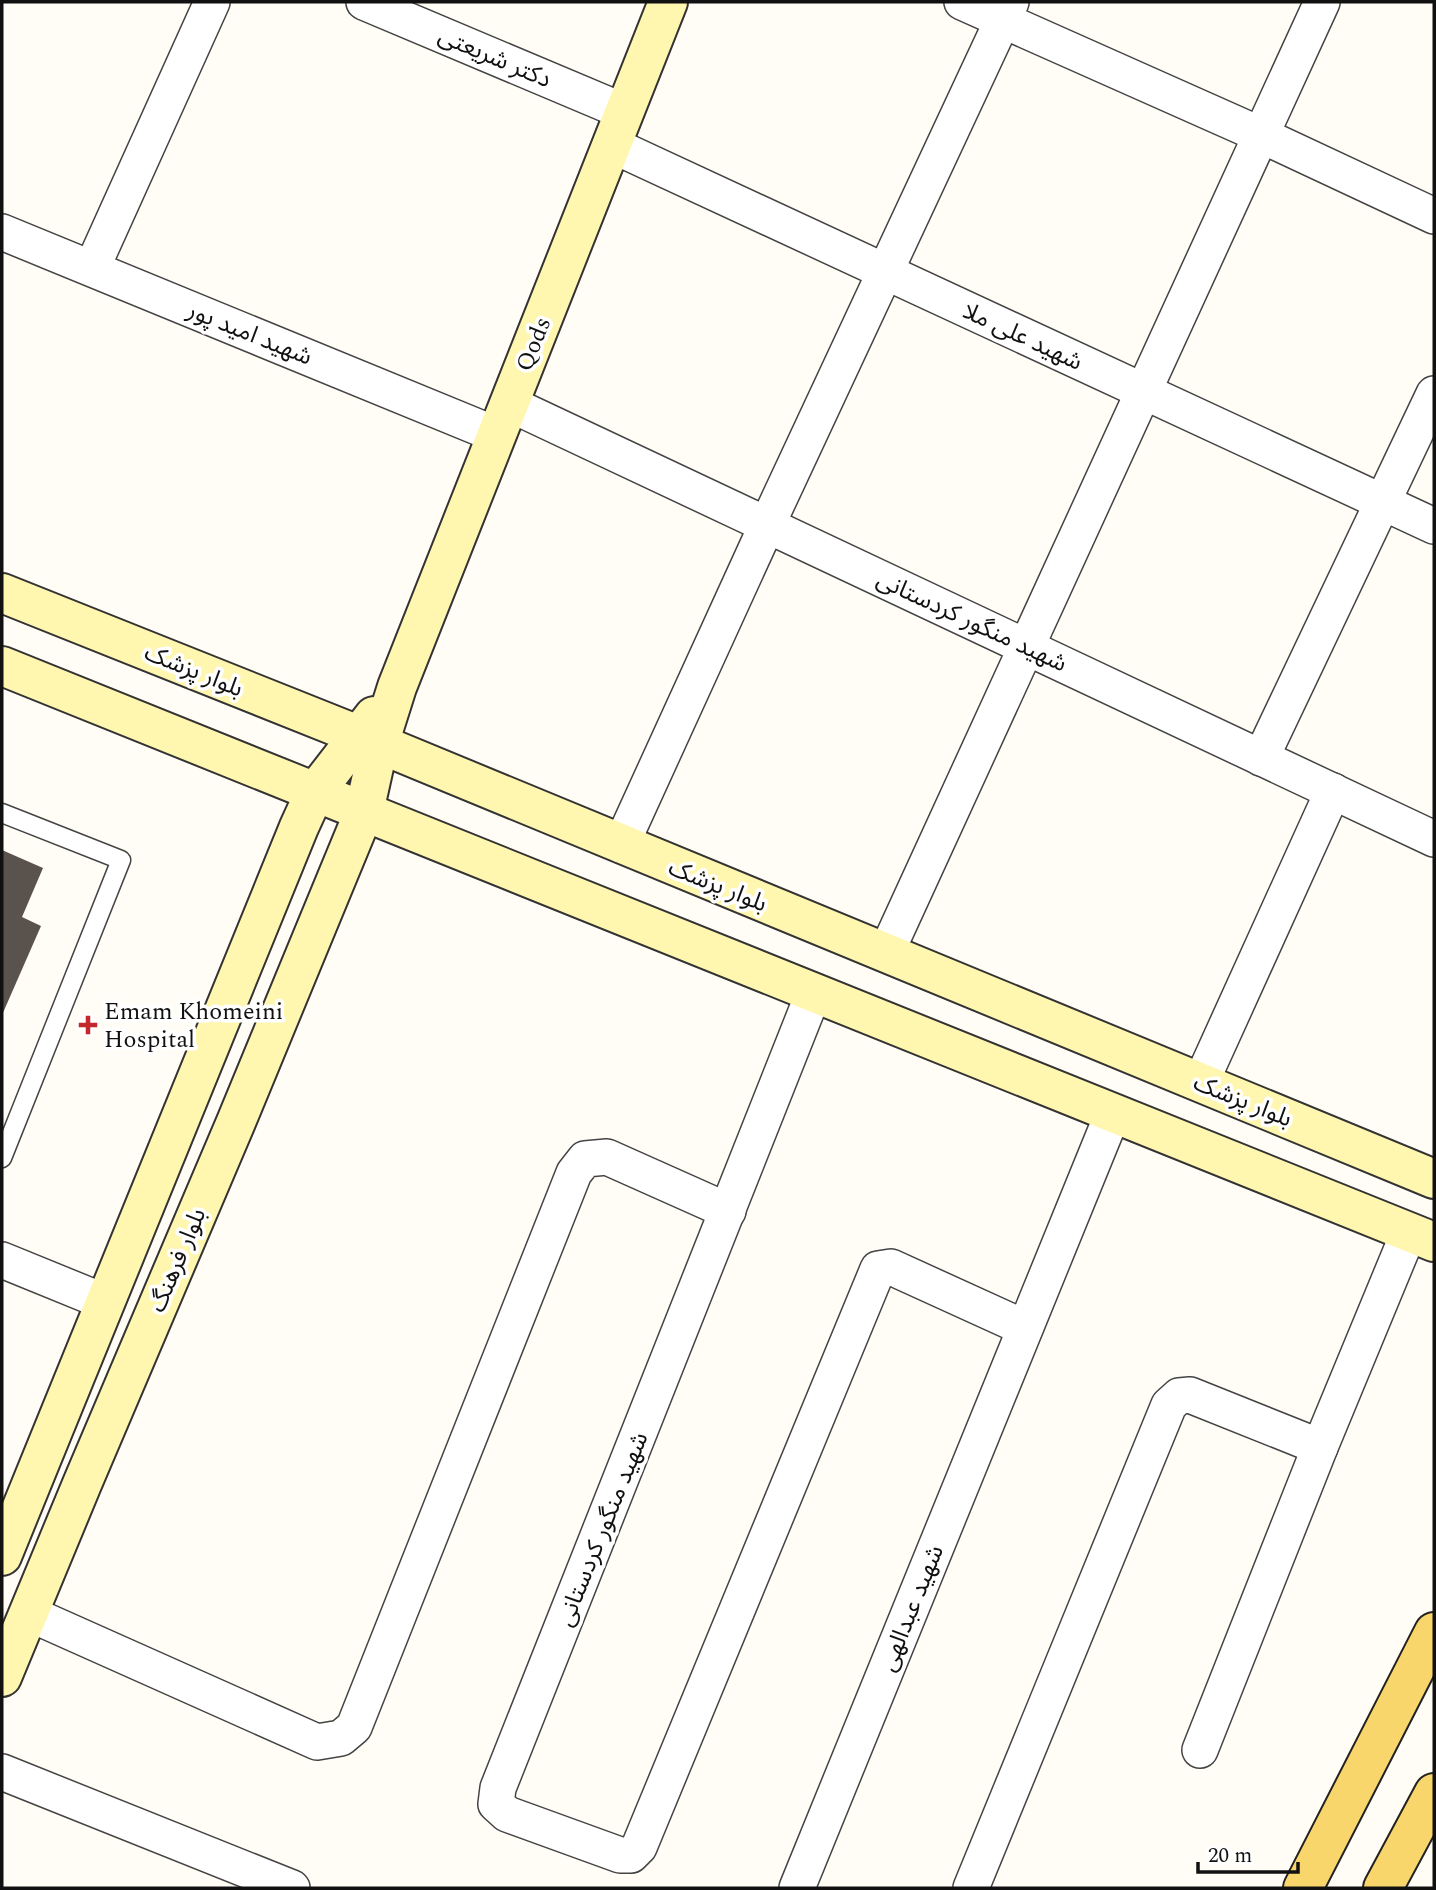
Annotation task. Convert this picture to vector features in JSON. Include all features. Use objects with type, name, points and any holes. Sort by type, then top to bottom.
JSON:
[{"type":"main road","points":[[1303,1888],[1434,1633]]},
{"type":"main road","points":[[1383,1888],[1434,1793]]},
{"type":"street","points":[[92,268],[212,2]]},
{"type":"street","name":"دکتر شریعتی","points":[[364,2],[618,129]]},
{"type":"street","name":"Qods","points":[[369,740],[397,687],[668,2]]},
{"type":"street","points":[[962,2],[1007,11],[1434,216]]},
{"type":"street","points":[[886,953],[1322,2]]},
{"type":"street","points":[[621,845],[767,524],[1007,11]]},
{"type":"street","name":"شهید علی ملا","points":[[618,129],[885,272],[1434,526]]},
{"type":"street","name":"شهید امید پور","points":[[2,232],[92,268],[503,419]]},
{"type":"street","points":[[1261,758],[1434,394]]},
{"type":"street","name":"شهید منگور کردستانی","points":[[503,419],[767,524],[1434,839]]},
{"type":"street","name":"بلوار پزشک","points":[[2,593],[369,740],[1434,1178]]},
{"type":"street","points":[[2,666],[315,792],[357,828],[814,992],[1422,1237],[1320,1447],[1200,1751]]},
{"type":"street","name":"بلوار فرهنگ","points":[[2,1556],[299,827],[315,792],[369,740]]},
{"type":"street","name":"بلوار فرهنگ","points":[[2,1677],[357,828],[369,740]]},
{"type":"street","points":[[1201,1082],[1333,791]]},
{"type":"street","name":"شهید منگور کردستانی","points":[[814,992],[498,1788],[496,1804],[507,1814],[620,1855],[631,1855],[639,1847],[878,1269],[891,1267],[1025,1328]]},
{"type":"street","name":"شهید عبدالهی","points":[[797,1888],[1113,1113]]},
{"type":"street","points":[[28,1613],[317,1742],[341,1738],[354,1727],[574,1172],[586,1159],[607,1157],[728,1211]]},
{"type":"street","points":[[2,1260],[105,1302]]},
{"type":"street","points":[[971,1888],[1169,1405],[1179,1396],[1190,1395],[1320,1447]]},
{"type":"street","points":[[2,1772],[292,1888]]},
{"type":"lane","points":[[2,813],[121,860],[2,1158]]},
{"type":"building","points":[[2,850],[43,868],[22,917],[41,926],[2,1015]]},
{"type":"place","name":"Emam Khomeini Hospital","points":[[88,1025]]}]
